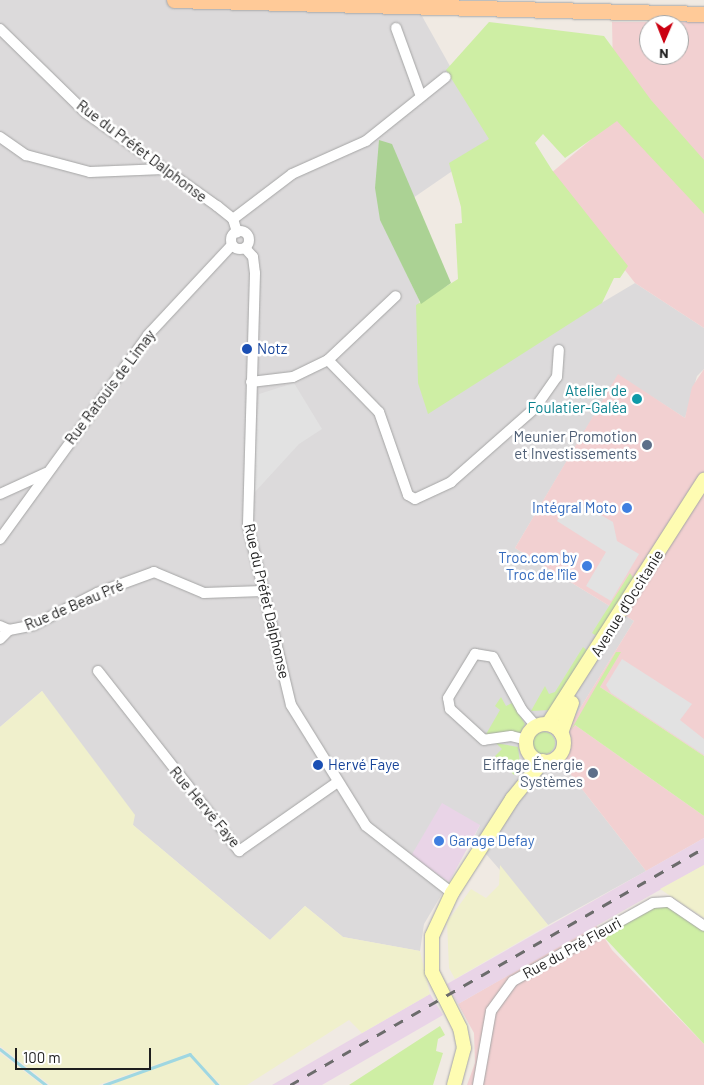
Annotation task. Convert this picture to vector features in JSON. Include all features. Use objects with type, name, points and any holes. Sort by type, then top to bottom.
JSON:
[{"type":"main road","points":[[174,0],[704,14]]},
{"type":"main road","points":[[595,11],[704,7]]},
{"type":"main road","name":"Avenue d'Occitanie","points":[[512,799],[528,746],[542,725],[565,700],[704,480]]},
{"type":"main road","name":"Avenue d'Occitanie","points":[[454,1085],[464,1048],[460,1028],[429,960],[432,936],[452,892],[512,799],[543,761],[562,751],[561,733],[568,709],[704,494]]},
{"type":"main road","points":[[542,725],[561,733]]},
{"type":"main road","points":[[528,746],[543,761]]},
{"type":"street","points":[[396,28],[420,94]]},
{"type":"street","name":"Rue du Préfet Dalphonse","points":[[0,29],[86,113],[233,219]]},
{"type":"street","points":[[245,248],[232,245],[237,232],[233,219],[292,174],[366,141],[420,94],[446,77]]},
{"type":"street","points":[[0,137],[26,156],[90,172],[164,169]]},
{"type":"street","name":"Rue du Préfet Dalphonse","points":[[237,232],[248,238],[245,248],[253,257],[255,273],[248,526],[291,705],[336,783],[366,826],[452,892]]},
{"type":"street","name":"Rue Ratouis de Limay","points":[[0,539],[148,334],[232,245]]},
{"type":"street","points":[[251,382],[293,376],[328,360],[396,296]]},
{"type":"street","points":[[328,360],[379,412],[410,498],[445,486],[548,393],[561,367],[559,350]]},
{"type":"street","points":[[0,494],[47,473]]},
{"type":"street","name":"Rue de Beau Pré","points":[[5,628],[34,625],[97,593],[154,572],[204,593],[263,591]]},
{"type":"street","points":[[0,639],[5,628]]},
{"type":"street","points":[[528,746],[511,736],[484,740],[450,709],[448,698],[476,654],[493,657],[522,710],[542,725]]},
{"type":"street","name":"Rue Hervé Faye","points":[[98,671],[239,852],[336,783]]},
{"type":"street","name":"Rue du Pré Fleuri","points":[[478,1085],[491,1011],[512,981],[653,903],[669,902],[704,926]]},
{"type":"shaded area","points":[[0,0],[413,0],[493,143],[381,220],[419,300],[427,392],[435,402],[635,283],[704,328],[704,369],[697,376],[685,418],[618,375],[515,548],[634,621],[571,723],[564,766],[646,871],[548,925],[473,839],[480,825],[412,856],[449,882],[424,924],[420,951],[343,937],[305,906],[270,940],[133,825],[42,691],[0,727]]},
{"type":"shaded area","points":[[612,22],[639,22],[639,65],[689,65],[689,22],[704,22],[704,328],[635,283],[550,174],[614,120]]},
{"type":"shaded area","points":[[704,369],[704,756],[600,687],[575,725],[704,816],[704,838],[646,871],[564,766],[571,723],[634,621],[515,548],[618,374],[685,418],[692,387]]},
{"type":"shaded area","points":[[294,383],[322,429],[299,444],[253,494],[259,394]]},
{"type":"shaded area","points":[[578,502],[613,522],[617,541],[639,554],[611,601],[586,586],[606,552],[557,521],[567,504]]},
{"type":"shaded area","points":[[622,659],[692,704],[680,720],[704,739],[704,755],[611,693],[606,685]]},
{"type":"shaded area","points":[[442,803],[480,825],[449,882],[411,856]]},
{"type":"shaded area","points":[[704,838],[704,865],[458,1004],[447,984]]},
{"type":"shaded area","points":[[596,925],[612,950],[704,1044],[704,1085],[467,1085],[475,1063],[474,1033],[458,1004]]},
{"type":"shaded area","points":[[430,994],[443,1015],[322,1085],[272,1085]]},
{"type":"green space","points":[[489,22],[604,36],[651,100],[704,160],[704,214],[617,121],[565,158],[543,134],[535,143],[552,170],[628,266],[620,278],[614,278],[602,303],[428,414],[418,383],[416,305],[458,279],[455,224],[462,223],[461,207],[449,163],[489,139],[446,70]]},
{"type":"green space","points":[[379,140],[392,144],[451,283],[421,304],[380,220],[375,188]]},
{"type":"green space","points":[[630,573],[634,579],[598,637],[592,633]]},
{"type":"green space","points":[[583,647],[589,652],[550,710],[531,711],[545,686],[549,694],[555,692]]},
{"type":"green space","points":[[616,652],[621,652],[600,687],[704,756],[704,816],[575,725],[571,730]]},
{"type":"green space","points":[[42,691],[135,815],[133,825],[270,940],[305,906],[343,937],[420,951],[430,994],[362,1033],[349,1020],[247,1085],[221,1085],[189,1053],[176,1058],[190,1056],[215,1085],[111,1085],[172,1059],[98,1085],[50,1085],[0,1046],[0,727]]},
{"type":"green space","points":[[501,697],[506,706],[512,703],[525,724],[519,735],[485,736],[500,710],[495,706]]},
{"type":"green space","points":[[544,732],[552,735],[555,743],[552,751],[544,754],[536,751],[533,743],[536,735]]},
{"type":"green space","points":[[496,743],[518,747],[520,764],[514,775],[495,756],[502,749]]},
{"type":"green space","points":[[500,865],[548,925],[455,979],[449,968],[447,922],[471,889],[486,898],[499,885]]},
{"type":"green space","points":[[704,865],[704,918],[660,889]]},
{"type":"green space","points":[[655,907],[669,907],[704,930],[704,1044],[603,936]]},
{"type":"green space","points":[[440,1026],[445,1035],[438,1039],[436,1051],[443,1053],[433,1085],[349,1085]]},
{"type":"green space","points":[[0,1053],[42,1085],[0,1085]]},
{"type":"waterway","points":[[0,1049],[46,1085]]},
{"type":"waterway","points":[[104,1085],[190,1054],[218,1085]]},
{"type":"railway","points":[[290,1085],[704,848]]},
{"type":"place","name":"Notz","points":[[247,349]]},
{"type":"place","name":"Atelier de Foulatier-Galéa","points":[[637,399]]},
{"type":"place","name":"Meunier Promotion et Investissements","points":[[647,445]]},
{"type":"place","name":"Intégral Moto","points":[[627,508]]},
{"type":"place","name":"Troc.com by Troc de l'île","points":[[587,566]]},
{"type":"place","name":"Hervé Faye","points":[[318,765]]},
{"type":"place","name":"Eiffage Énergie Systèmes","points":[[593,773]]},
{"type":"place","name":"Garage Defay","points":[[439,841]]}]
